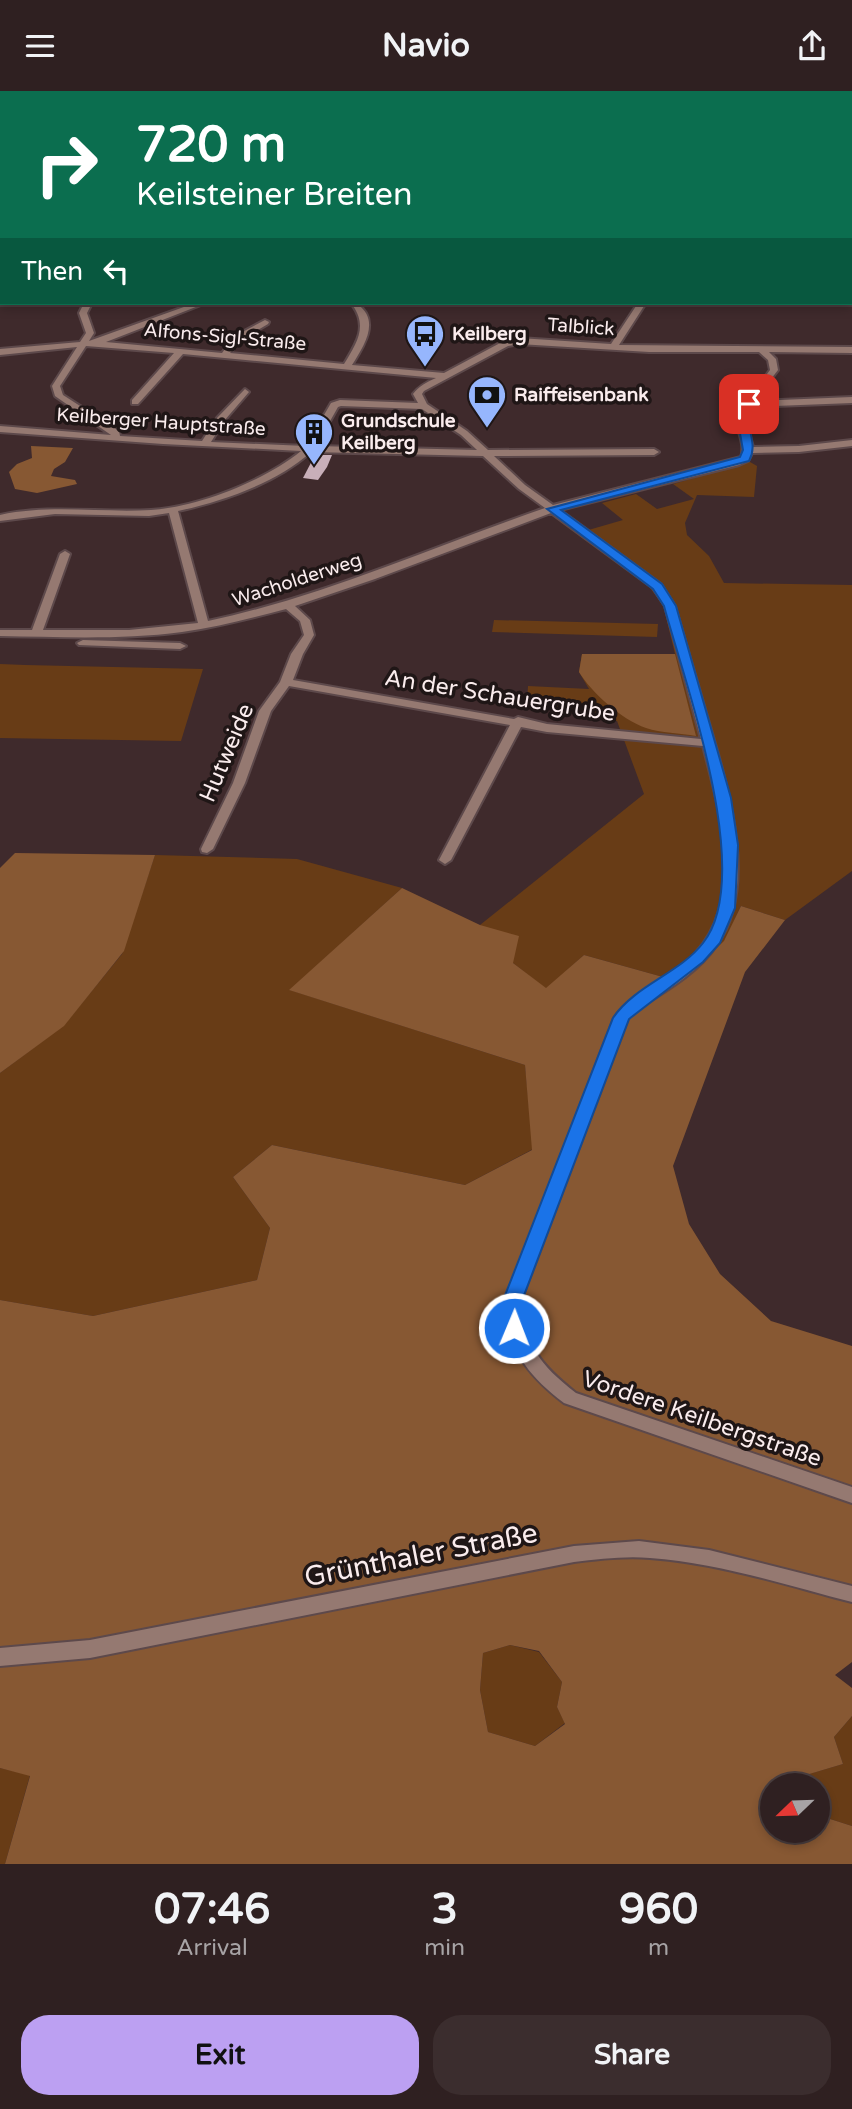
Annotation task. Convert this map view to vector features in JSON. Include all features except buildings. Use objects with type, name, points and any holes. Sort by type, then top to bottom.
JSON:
[{"type":"street","points":[[87,305],[83,313],[90,333],[56,386],[57,392],[59,396],[116,433],[115,436]]},
{"type":"street","points":[[93,343],[197,305]]},
{"type":"street","points":[[613,347],[641,305]]},
{"type":"street","points":[[347,366],[367,328],[365,317],[357,306]]},
{"type":"street","points":[[225,354],[238,338],[265,322]]},
{"type":"street","name":"Talblick","points":[[424,406],[417,394],[421,389],[511,342],[534,341],[613,347],[852,350]]},
{"type":"street","name":"Alfons-Sigl-Straße","points":[[0,352],[93,343],[446,376]]},
{"type":"street","points":[[760,349],[772,359],[774,370],[742,417],[749,450],[799,449],[852,443]]},
{"type":"street","points":[[135,402],[181,351]]},
{"type":"street","points":[[205,444],[220,420],[244,391]]},
{"type":"street","points":[[749,404],[852,400]]},
{"type":"street","points":[[0,518],[27,511],[152,513],[173,510],[246,485],[298,459],[309,449],[334,405],[340,403],[424,406],[464,433],[488,455]]},
{"type":"street","name":"Keilberger Hauptstraße","points":[[0,429],[309,449],[488,455],[654,452]]},
{"type":"street","name":"Wacholderweg","points":[[0,633],[136,633],[204,625],[288,605],[552,509],[736,463],[745,459],[749,450]]},
{"type":"street","name":"Vordere Keilbergstraße","points":[[488,455],[552,509],[657,586],[670,606],[723,798],[731,845],[728,908],[712,943],[698,959],[628,1009],[621,1018],[514,1298],[514,1328],[524,1356],[543,1378],[570,1398],[852,1495]]},
{"type":"street","points":[[173,510],[204,625]]},
{"type":"street","points":[[36,634],[65,554]]},
{"type":"street","name":"Hutweide","points":[[207,849],[239,783],[265,711],[286,682],[297,654],[309,635],[305,620],[288,605]]},
{"type":"street","points":[[0,641],[180,646]]},
{"type":"street","name":"An der Schauergrube","points":[[286,682],[598,734],[708,743]]},
{"type":"street","points":[[445,860],[518,721]]},
{"type":"street","name":"Grünthaler Straße","points":[[0,1657],[90,1649],[574,1554],[626,1549],[661,1551],[732,1563],[852,1594]]},
{"type":"shaded area","points":[[31,446],[73,448],[65,462],[54,469],[51,476],[75,480],[77,484],[37,493],[15,489],[9,472],[17,464],[32,458]]},
{"type":"shaded area","points":[[750,462],[757,466],[754,497],[697,495],[685,523],[687,535],[709,556],[724,583],[852,585],[852,871],[785,920],[741,906],[725,941],[681,982],[584,955],[546,989],[513,963],[480,925],[644,794],[617,721],[527,704],[528,686],[589,689],[579,672],[582,654],[675,654],[663,605],[650,588],[660,588],[585,531],[623,520],[602,503],[636,494],[657,509],[694,499],[673,484]]},
{"type":"shaded area","points":[[494,620],[658,624],[657,637],[492,632]]},
{"type":"shaded area","points":[[582,654],[675,654],[696,736],[646,728],[617,712],[579,672]]},
{"type":"shaded area","points":[[0,664],[203,669],[181,741],[0,738]]},
{"type":"shaded area","points":[[15,853],[155,855],[124,951],[64,1026],[0,1073],[0,868]]},
{"type":"shaded area","points":[[155,855],[297,859],[402,888],[290,990],[525,1065],[533,1149],[465,1185],[272,1145],[233,1177],[270,1228],[257,1280],[93,1316],[0,1300],[0,1073],[64,1025],[122,954]]},
{"type":"shaded area","points":[[402,888],[480,925],[519,936],[513,963],[546,988],[584,955],[681,982],[724,941],[741,906],[785,920],[745,972],[673,1166],[689,1224],[720,1274],[771,1321],[852,1346],[852,1662],[835,1675],[852,1688],[852,1716],[834,1737],[843,1764],[813,1773],[760,1773],[760,1843],[830,1843],[830,1819],[852,1826],[852,1864],[5,1864],[30,1776],[0,1768],[0,1300],[93,1316],[257,1280],[270,1228],[233,1177],[272,1145],[465,1185],[532,1150],[525,1065],[289,990]],"holes":[[[510,1645],[539,1651],[562,1682],[557,1707],[565,1724],[535,1746],[488,1732],[480,1690],[483,1653]]]},
{"type":"shaded area","points":[[510,1645],[539,1652],[562,1682],[557,1707],[565,1723],[535,1746],[488,1732],[480,1690],[483,1653]]},
{"type":"shaded area","points":[[852,1716],[852,1826],[830,1819],[830,1773],[812,1773],[843,1764],[834,1737]]},
{"type":"shaded area","points":[[0,1768],[30,1775],[5,1864],[0,1864]]},
{"type":"place","name":"Keilberg","points":[[425,368]]},
{"type":"place","name":"Raiffeisenbank","points":[[487,429]]},
{"type":"place","name":"Grundschule Keilberg","points":[[314,466]]},
{"type":"route","points":[[514,1328],[514,1298],[621,1018],[628,1009],[698,959],[712,943],[722,926],[728,908],[729,892],[731,845],[723,798],[670,606],[657,586],[552,509],[745,459],[749,450],[742,428],[742,417],[749,404]]}]
